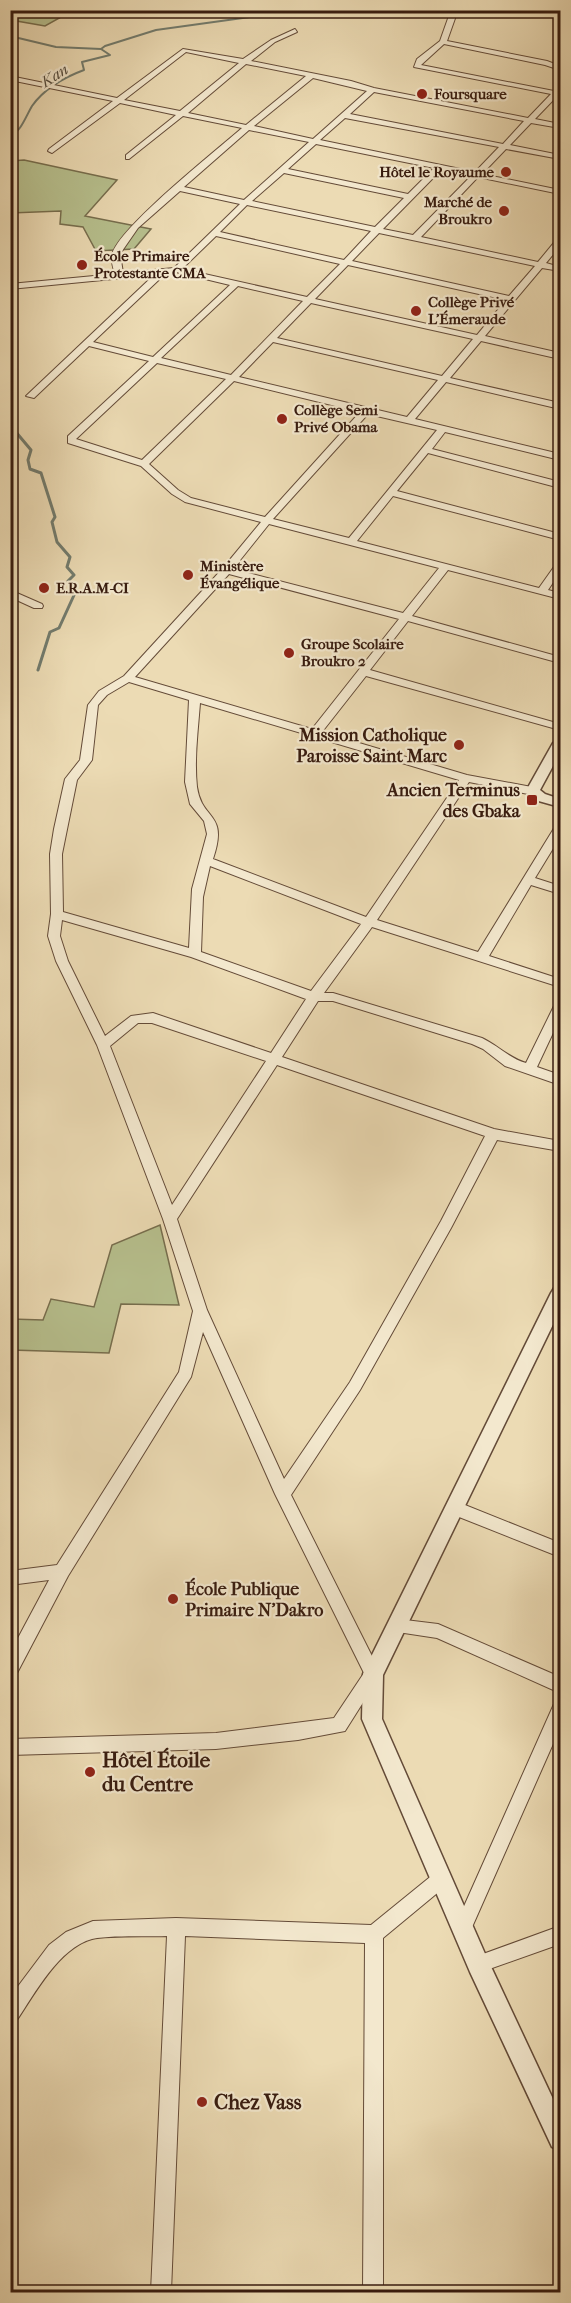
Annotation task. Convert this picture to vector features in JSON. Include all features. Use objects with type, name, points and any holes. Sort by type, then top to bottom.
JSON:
[{"type":"street","points":[[455,10],[443,42],[420,61],[417,65],[419,67],[558,91]]},
{"type":"street","points":[[129,157],[246,61],[273,41],[295,31]]},
{"type":"street","points":[[443,42],[547,63],[561,68]]},
{"type":"street","points":[[51,151],[185,50],[351,83],[372,90],[561,126]]},
{"type":"street","points":[[120,275],[116,264],[116,254],[135,226],[246,128],[312,75]]},
{"type":"street","points":[[10,78],[561,192]]},
{"type":"street","points":[[176,270],[246,202],[372,90]]},
{"type":"street","points":[[415,238],[558,91]]},
{"type":"street","points":[[344,115],[561,157]]},
{"type":"street","points":[[144,464],[271,339],[439,167]]},
{"type":"street","points":[[282,170],[409,197]]},
{"type":"street","points":[[178,188],[561,269]]},
{"type":"street","points":[[213,233],[511,299]]},
{"type":"street","points":[[409,421],[561,241]]},
{"type":"street","points":[[10,287],[176,270],[559,353]]},
{"type":"street","points":[[31,396],[163,271]]},
{"type":"street","points":[[236,284],[71,438],[75,443],[144,464],[174,492],[188,500],[561,596]]},
{"type":"street","points":[[271,339],[561,406]]},
{"type":"street","points":[[86,343],[443,429],[559,454]]},
{"type":"street","points":[[366,410],[267,519],[227,570],[128,678],[103,693],[93,705],[86,760],[71,779],[56,854],[57,914],[54,936],[62,961],[103,1045],[170,1219],[200,1311],[283,1494],[373,1674],[372,1719],[478,1964],[561,2139]]},
{"type":"street","points":[[352,541],[443,429]]},
{"type":"street","points":[[426,450],[561,485]]},
{"type":"street","points":[[392,493],[561,537]]},
{"type":"street","points":[[315,734],[446,566]]},
{"type":"street","points":[[542,591],[561,566]]},
{"type":"street","points":[[227,570],[561,660]]},
{"type":"street","points":[[10,593],[38,606]]},
{"type":"street","points":[[365,672],[561,727]]},
{"type":"street","points":[[128,678],[466,778],[533,791],[540,797],[561,803]]},
{"type":"street","points":[[195,698],[190,777],[196,804],[206,814],[212,826],[207,861],[201,871],[197,890],[195,954]]},
{"type":"street","points":[[533,791],[561,743]]},
{"type":"street","points":[[170,1219],[314,997],[369,922],[466,778]]},
{"type":"street","points":[[481,958],[561,828]]},
{"type":"street","points":[[207,861],[369,922],[561,983]]},
{"type":"street","points":[[528,880],[561,890]]},
{"type":"street","points":[[57,914],[195,954],[314,997],[333,997],[477,1041],[510,1064],[561,1080]]},
{"type":"street","points":[[529,1070],[561,1006]]},
{"type":"street","points":[[103,1045],[135,1019],[143,1017],[188,1028],[493,1134],[561,1146]]},
{"type":"street","points":[[283,1494],[355,1386],[446,1224],[493,1134]]},
{"type":"street","points":[[10,1747],[143,1745],[302,1732],[339,1725],[373,1674],[561,1293]]},
{"type":"street","points":[[10,1670],[62,1571],[186,1373],[200,1311]]},
{"type":"street","points":[[455,1508],[561,1550]]},
{"type":"street","points":[[10,1578],[62,1571]]},
{"type":"street","points":[[397,1626],[438,1631],[561,1685]]},
{"type":"street","points":[[463,1928],[561,1710]]},
{"type":"street","points":[[10,2013],[54,1951],[72,1938],[93,1930],[176,1927],[375,1934],[441,1880]]},
{"type":"street","points":[[161,2292],[176,1927]]},
{"type":"street","points":[[373,2292],[375,1934]]},
{"type":"street","points":[[478,1964],[561,1935]]},
{"type":"green space","points":[[10,11],[72,11],[45,26],[11,20]]},
{"type":"green space","points":[[24,160],[117,180],[85,216],[151,229],[134,249],[96,251],[83,227],[60,224],[61,211],[11,213],[11,161]]},
{"type":"green space","points":[[160,1225],[179,1305],[121,1304],[109,1353],[11,1350],[11,1319],[43,1320],[51,1299],[94,1307],[112,1245]]},
{"type":"waterway","name":"Kan","points":[[101,49],[156,30],[250,17],[261,10]]},
{"type":"waterway","name":"Kan","points":[[10,36],[56,47],[101,49]]},
{"type":"waterway","name":"Kan","points":[[10,138],[20,127],[32,106],[49,89],[84,70],[82,62],[110,55],[101,49]]},
{"type":"waterway","points":[[10,425],[31,450],[28,460],[30,469],[41,473],[55,517],[52,522],[57,542],[70,557],[67,567],[74,575],[68,581],[75,593],[59,628],[50,632],[38,670]]},
{"type":"place","name":"Foursquare","points":[[422,94]]},
{"type":"place","name":"Hôtel le Royaume","points":[[506,172]]},
{"type":"place","name":"Marché de Broukro","points":[[504,211]]},
{"type":"place","name":"École Primaire Protestante CMA","points":[[82,265]]},
{"type":"place","name":"Collège Privé L'Émeraude","points":[[416,311]]},
{"type":"place","name":"Collège Semi Privé Obama","points":[[282,419]]},
{"type":"place","name":"Ministère Évangélique","points":[[188,575]]},
{"type":"place","name":"E.R.A.M-CI","points":[[44,588]]},
{"type":"place","name":"Groupe Scolaire Broukro 2","points":[[289,653]]},
{"type":"place","name":"Mission Catholique Paroisse Saint Marc","points":[[459,745]]},
{"type":"place","name":"Ancien Terminus des Gbaka","points":[[532,800]]},
{"type":"place","name":"École Publique Primaire N'Dakro","points":[[173,1599]]},
{"type":"place","name":"Hôtel Étoile du Centre","points":[[90,1772]]},
{"type":"place","name":"Chez Vass","points":[[202,2102]]}]
